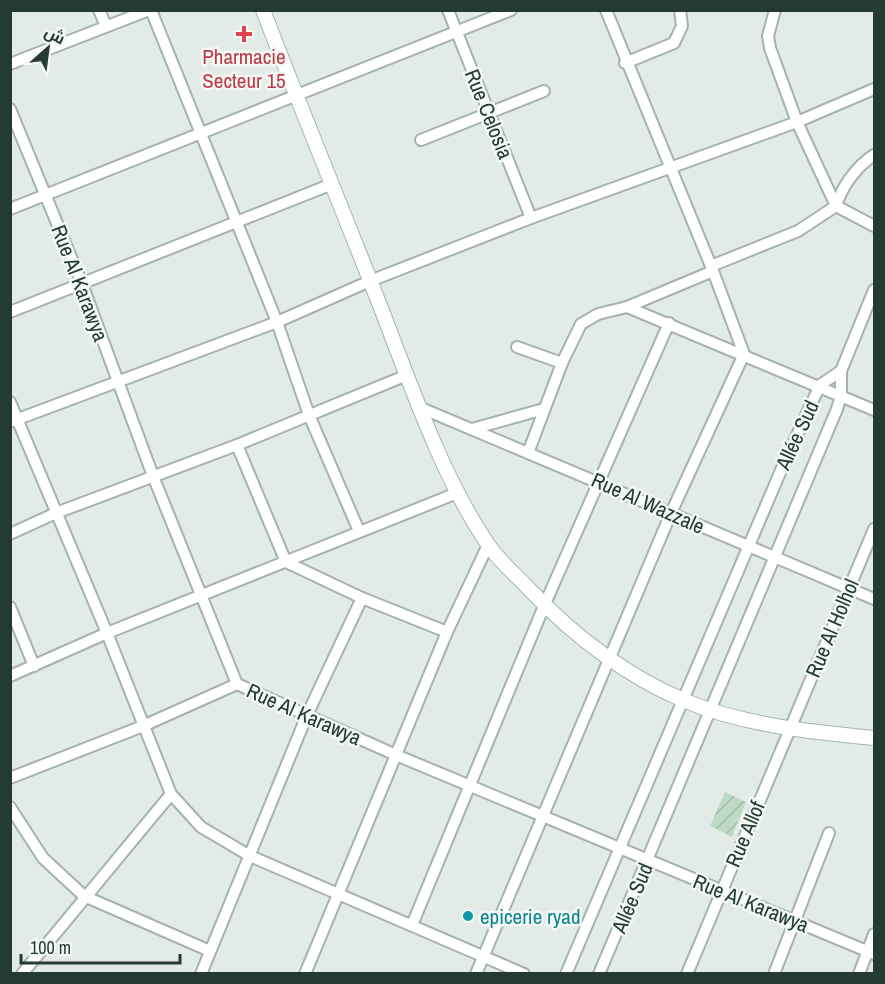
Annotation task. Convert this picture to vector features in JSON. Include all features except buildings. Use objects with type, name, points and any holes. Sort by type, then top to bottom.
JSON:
[{"type":"street","points":[[99,10],[106,26]]},
{"type":"street","points":[[10,64],[150,10],[277,322],[309,416],[359,531]]},
{"type":"street","points":[[263,10],[407,375],[457,493],[488,545],[544,606],[610,658],[683,700],[790,728],[874,738]]},
{"type":"street","name":"Rue Celosia","points":[[448,10],[531,218]]},
{"type":"street","points":[[10,209],[511,10]]},
{"type":"street","points":[[476,974],[671,513],[744,354],[712,268],[625,63],[606,10]]},
{"type":"street","points":[[625,63],[674,43],[682,26],[680,10]]},
{"type":"street","points":[[775,10],[771,21],[769,42],[797,122],[836,206],[874,226]]},
{"type":"street","points":[[14,421],[277,322],[370,281],[531,218],[797,122],[874,89]]},
{"type":"street","points":[[421,140],[544,91]]},
{"type":"street","name":"Rue Al Karawya","points":[[10,109],[82,284],[153,476],[237,684],[396,755],[871,952]]},
{"type":"street","points":[[528,453],[562,363],[575,334],[588,319],[627,307],[798,231],[836,206],[849,180],[873,158]]},
{"type":"street","points":[[10,312],[332,184]]},
{"type":"street","points":[[840,371],[870,316],[874,290]]},
{"type":"street","points":[[627,307],[820,385],[874,410]]},
{"type":"street","points":[[412,925],[544,606],[669,324]]},
{"type":"street","points":[[517,347],[562,363]]},
{"type":"street","name":"Allée Sud","points":[[566,974],[746,547],[820,385],[840,371]]},
{"type":"street","name":"Allée Sud","points":[[599,974],[841,395],[840,371]]},
{"type":"street","points":[[10,534],[56,513],[237,445],[407,375]]},
{"type":"street","points":[[10,402],[14,421],[108,633],[171,794],[201,827],[250,856],[524,974]]},
{"type":"street","name":"Rue Al Wazzale","points":[[421,408],[600,482],[746,547],[874,599]]},
{"type":"street","points":[[472,429],[544,409]]},
{"type":"street","points":[[237,445],[286,562],[362,598],[447,632]]},
{"type":"street","points":[[10,676],[108,633],[457,493]]},
{"type":"street","name":"Rue Al Holhol","points":[[790,728],[874,529]]},
{"type":"street","points":[[305,974],[447,632],[488,545]]},
{"type":"street","points":[[201,974],[307,715],[362,598]]},
{"type":"street","points":[[10,607],[33,666]]},
{"type":"street","points":[[10,778],[143,726],[237,684]]},
{"type":"street","name":"Rue Allof","points":[[687,974],[790,728]]},
{"type":"street","points":[[22,974],[84,896],[171,794]]},
{"type":"street","points":[[10,807],[43,858],[84,896],[210,951]]},
{"type":"street","points":[[774,974],[829,832]]},
{"type":"street","points":[[859,974],[871,952],[874,934]]},
{"type":"green space","points":[[725,792],[746,802],[732,837],[710,826]]},
{"type":"place","name":"Pharmacie Secteur 15","points":[[244,34]]},
{"type":"place","name":"epicerie ryad","points":[[468,916]]}]
